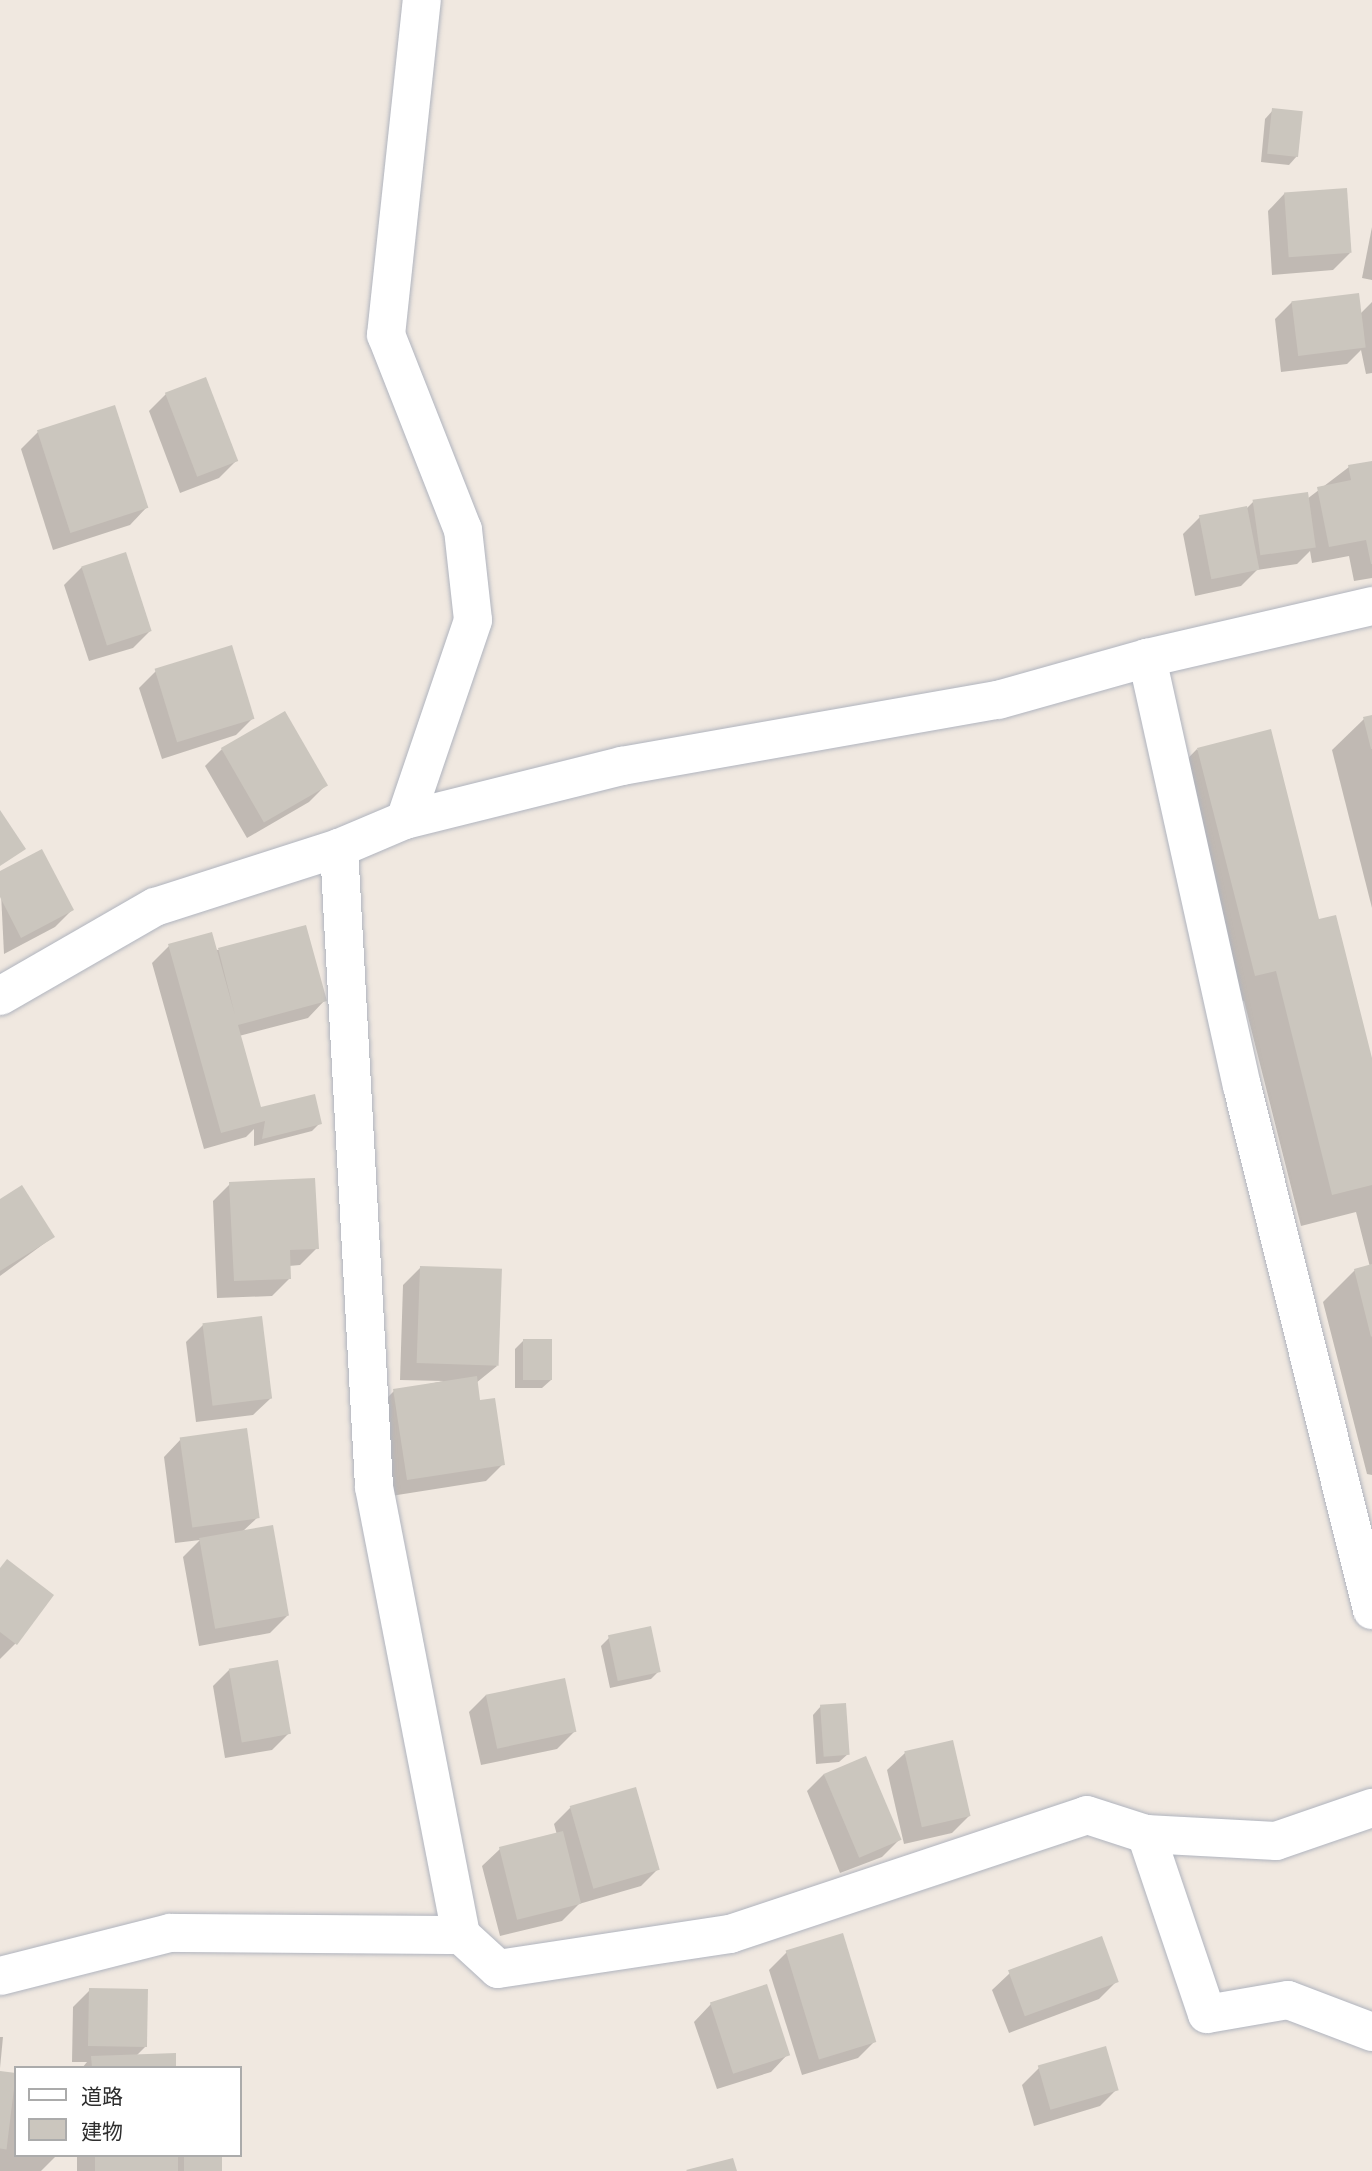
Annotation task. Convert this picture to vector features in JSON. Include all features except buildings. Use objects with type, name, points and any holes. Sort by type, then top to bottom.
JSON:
[{"type":"street","points":[[405,820],[473,620],[463,530],[386,335],[422,0]]},
{"type":"street","points":[[0,996],[155,907],[339,848],[405,820],[622,766],[998,700],[1147,658],[1372,606]]},
{"type":"street","points":[[1147,658],[1242,1086],[1372,1610]]},
{"type":"street","points":[[339,848],[374,1487],[461,1935],[498,1969],[730,1934],[1087,1815],[1146,1835],[1276,1841],[1372,1808]]},
{"type":"street","points":[[1146,1835],[1207,2014],[1288,2000],[1372,2032]]},
{"type":"street","points":[[0,1976],[170,1933],[461,1935]]}]
